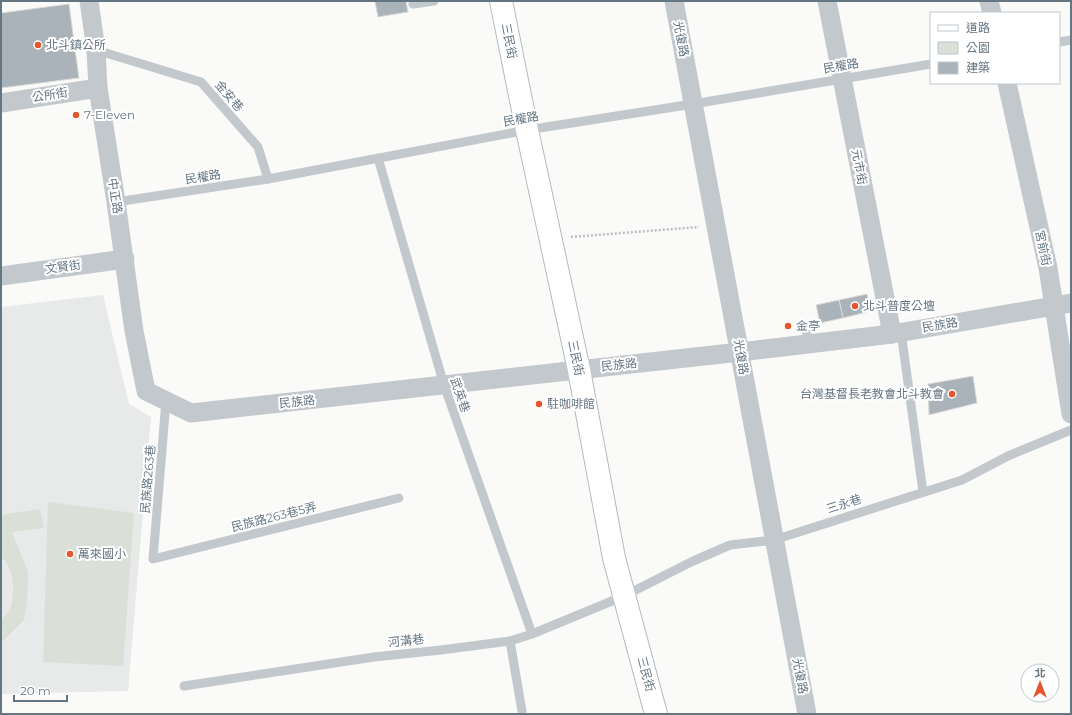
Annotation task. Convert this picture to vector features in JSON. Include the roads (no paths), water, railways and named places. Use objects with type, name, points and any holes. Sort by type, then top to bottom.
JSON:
[{"type":"street","name":"中正路","points":[[89,1],[96,50],[98,88],[134,331],[146,391]]},
{"type":"street","name":"三民街","points":[[501,1],[550,239],[579,370],[614,558],[656,714]]},
{"type":"street","name":"光復路","points":[[674,1],[807,714]]},
{"type":"street","name":"元市街","points":[[826,1],[896,333]]},
{"type":"street","points":[[989,1],[992,12]]},
{"type":"street","name":"宮前街","points":[[1007,84],[1048,268],[1063,305],[1071,414]]},
{"type":"street","name":"公所街","points":[[1,103],[98,88]]},
{"type":"street","name":"文賢街","points":[[1,276],[124,259]]},
{"type":"street","name":"民族路","points":[[146,391],[191,413],[740,352],[807,335],[896,333],[1063,305]]},
{"type":"lane","points":[[413,4],[434,1]]},
{"type":"lane","points":[[1060,42],[1071,40]]},
{"type":"lane","name":"金安巷","points":[[96,50],[201,82],[258,147],[268,179]]},
{"type":"lane","name":"民權路","points":[[116,202],[268,179],[527,130],[930,64]]},
{"type":"lane","name":"武英巷","points":[[378,158],[444,385],[532,634]]},
{"type":"lane","name":"元市街","points":[[896,333],[923,492]]},
{"type":"lane","name":"民族路263巷","points":[[154,559],[166,401]]},
{"type":"lane","name":"三永巷","points":[[624,596],[691,562],[730,545],[774,540],[962,480],[1008,456],[1071,430]]},
{"type":"lane","name":"民族路263巷5弄","points":[[154,559],[399,498]]},
{"type":"lane","name":"河溝巷","points":[[184,686],[374,656],[441,650],[510,641],[532,634],[624,596]]},
{"type":"lane","points":[[510,641],[522,711]]},
{"type":"place","name":"北斗鎮公所","points":[[38,45]]},
{"type":"place","name":"7-Eleven","points":[[76,115]]},
{"type":"place","name":"北斗普度公壇","points":[[855,306]]},
{"type":"place","name":"金亭","points":[[788,326]]},
{"type":"place","name":"台灣基督長老教會北斗教會","points":[[952,394]]},
{"type":"place","name":"駐咖啡館","points":[[539,404]]},
{"type":"place","name":"萬來國小","points":[[70,554]]}]
